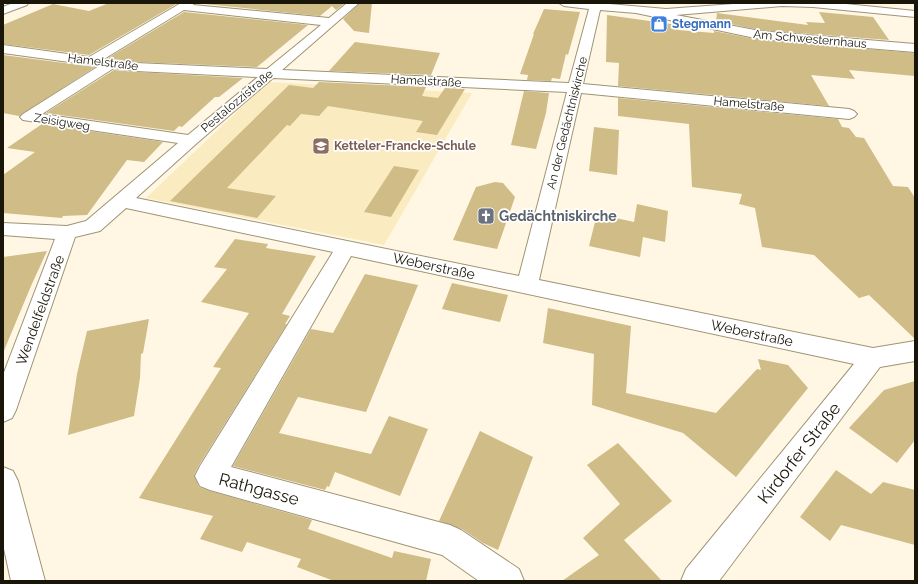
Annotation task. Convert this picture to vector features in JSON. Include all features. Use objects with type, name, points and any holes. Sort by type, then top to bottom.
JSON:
[{"type":"street","points":[[3,11],[22,3]]},
{"type":"street","name":"Pestalozzistraße","points":[[122,201],[191,140],[354,3]]},
{"type":"street","points":[[564,3],[636,10],[684,11],[778,4],[813,4],[915,14]]},
{"type":"street","points":[[91,61],[186,5],[330,22]]},
{"type":"street","name":"An der Gedächtniskirche","points":[[527,287],[595,6]]},
{"type":"street","name":"Am Schwesternhaus","points":[[636,10],[760,36],[915,48]]},
{"type":"street","name":"Hamelstraße","points":[[3,49],[136,67],[576,88],[849,114]]},
{"type":"street","name":"Zeisigweg","points":[[111,64],[28,117],[191,140]]},
{"type":"street","points":[[3,229],[67,232],[93,226],[122,201]]},
{"type":"street","name":"Weberstraße","points":[[122,201],[346,247],[527,287],[873,358]]},
{"type":"street","name":"Wendelfeldstraße","points":[[3,410],[67,232]]},
{"type":"street","name":"Rathgasse","points":[[346,247],[210,476],[450,541],[507,581]]},
{"type":"street","points":[[873,358],[915,351]]},
{"type":"street","name":"Kirdorfer Straße","points":[[698,581],[873,358]]},
{"type":"street","points":[[3,481],[28,581]]},
{"type":"shaded area","name":"Ketteler-Francke-Schule","points":[[268,82],[472,93],[384,245],[146,198]]},
{"type":"building","points":[[109,3],[178,3],[89,55],[3,44],[3,25],[53,4],[89,11]]},
{"type":"building","points":[[195,3],[345,3],[336,10],[332,6],[320,16]]},
{"type":"building","points":[[360,3],[372,3],[369,33],[354,31],[343,19]]},
{"type":"building","points":[[544,9],[580,12],[568,55],[566,54],[560,79],[552,78],[551,81],[527,80],[528,75],[520,74],[533,34]]},
{"type":"building","points":[[184,12],[308,25],[257,67],[136,62],[108,58]]},
{"type":"building","points":[[819,12],[873,17],[889,40],[760,30],[716,21],[717,13],[808,25],[806,22],[825,23]]},
{"type":"building","points":[[607,15],[678,25],[678,30],[714,33],[714,31],[760,40],[915,53],[915,76],[849,70],[855,79],[811,75],[829,106],[618,86],[619,63],[606,62]]},
{"type":"building","points":[[355,42],[440,53],[431,75],[329,71]]},
{"type":"building","points":[[3,55],[95,67],[19,116],[3,113]]},
{"type":"building","points":[[114,70],[243,78],[219,97],[215,97],[182,127],[179,126],[174,131],[46,113]]},
{"type":"building","points":[[319,82],[426,87],[422,96],[438,98],[445,88],[465,89],[437,135],[416,132],[423,121],[328,106],[319,116],[301,114],[290,126],[287,125],[227,188],[276,196],[257,218],[170,201],[289,85],[313,88]]},
{"type":"building","points":[[524,91],[549,93],[546,113],[536,149],[511,145]]},
{"type":"building","points":[[618,98],[838,119],[842,127],[849,128],[856,137],[864,138],[893,186],[908,187],[915,198],[915,339],[869,295],[859,298],[814,255],[762,247],[755,208],[739,204],[742,194],[692,187],[689,124],[618,116]]},
{"type":"building","points":[[42,124],[163,142],[144,162],[127,160],[87,215],[63,216],[62,218],[3,213],[3,175],[35,152],[7,148]]},
{"type":"building","points":[[594,127],[619,130],[617,175],[589,171]]},
{"type":"building","points":[[394,166],[419,170],[391,217],[364,212]]},
{"type":"building","name":"Gedächtniskirche","points":[[495,182],[503,183],[515,197],[497,249],[453,240],[476,187]]},
{"type":"building","points":[[637,204],[668,211],[665,242],[643,237],[640,257],[589,246],[597,214],[634,222]]},
{"type":"building","points":[[235,239],[268,244],[266,248],[316,256],[282,314],[290,316],[285,324],[287,324],[199,465],[194,475],[199,487],[312,520],[308,529],[392,558],[394,551],[431,559],[426,581],[334,581],[297,567],[301,559],[247,542],[242,552],[200,539],[213,516],[139,498],[221,368],[213,367],[249,313],[201,302],[227,269],[214,267]]},
{"type":"building","points":[[47,251],[31,286],[3,353],[3,257]]},
{"type":"building","points":[[365,274],[418,285],[366,412],[298,397],[279,433],[371,454],[389,416],[428,429],[400,496],[335,472],[329,487],[327,486],[325,490],[233,466],[311,329],[333,333]]},
{"type":"building","points":[[452,283],[508,295],[500,322],[442,309]]},
{"type":"building","points":[[548,308],[631,326],[626,393],[716,413],[757,369],[761,370],[758,359],[788,365],[808,388],[736,477],[683,433],[592,405],[594,354],[543,343]]},
{"type":"building","points":[[149,319],[143,353],[141,354],[140,378],[134,416],[68,435],[77,374],[87,331]]},
{"type":"building","points":[[915,381],[915,440],[897,463],[849,428],[884,390]]},
{"type":"building","points":[[480,431],[533,457],[498,550],[483,543],[462,529],[439,521]]},
{"type":"building","points":[[618,443],[672,501],[624,540],[662,581],[562,581],[599,555],[583,538],[620,504],[587,465]]},
{"type":"building","points":[[836,470],[871,494],[883,482],[915,490],[915,545],[841,525],[830,541],[800,517]]},
{"type":"place","name":"Stegmann","points":[[659,24]]},
{"type":"place","name":"Ketteler-Francke-Schule","points":[[321,146]]},
{"type":"place","name":"Gedächtniskirche","points":[[486,216]]}]
